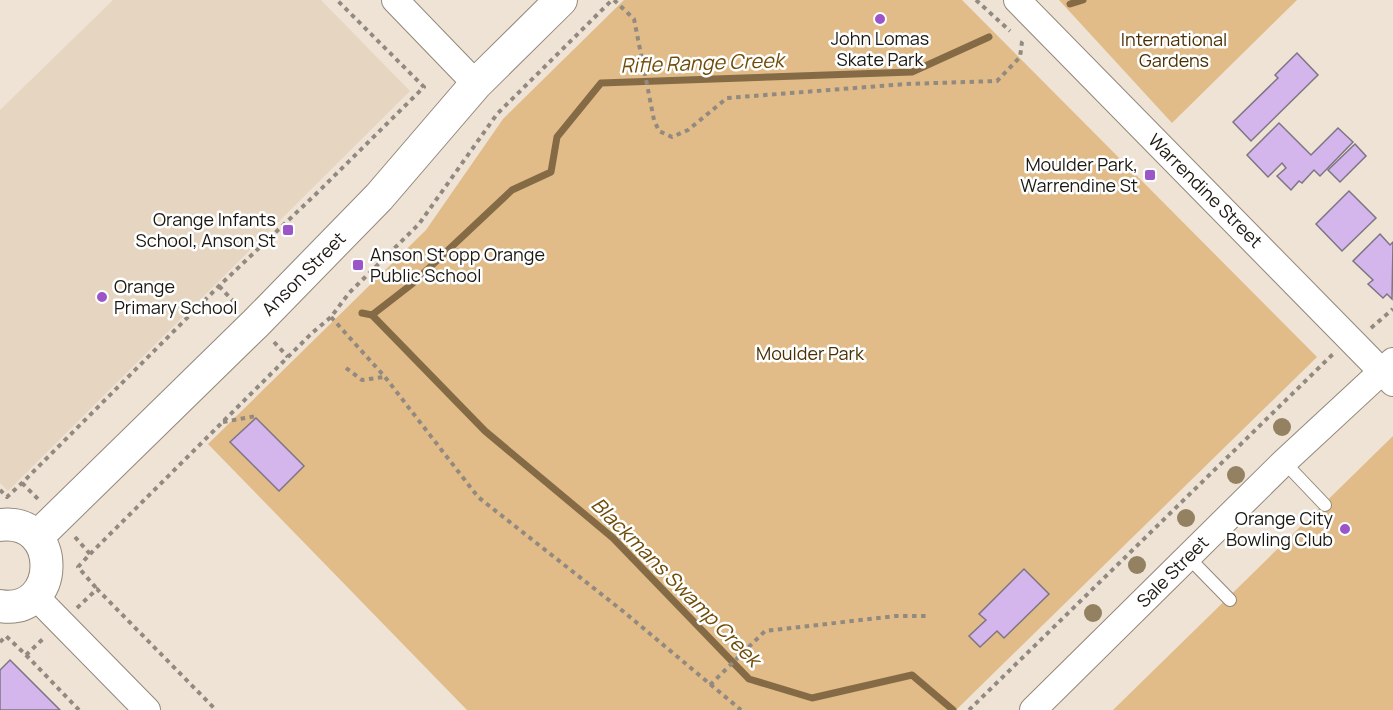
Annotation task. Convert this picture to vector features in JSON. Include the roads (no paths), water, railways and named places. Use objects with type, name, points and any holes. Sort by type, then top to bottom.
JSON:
[{"type":"street","points":[[395,0],[476,84]]},
{"type":"street","name":"Anson Street","points":[[37,537],[256,323],[370,206],[476,84],[561,0]]},
{"type":"street","name":"Warrendine Street","points":[[1017,0],[1352,340],[1389,372]]},
{"type":"street","name":"Sale Street","points":[[1033,710],[1284,462],[1389,372]]},
{"type":"street","points":[[0,525],[18,526],[37,537],[47,556],[48,567],[42,588],[35,596],[15,607],[0,606]]},
{"type":"street","points":[[35,596],[147,710]]},
{"type":"lane","points":[[1284,462],[1325,505]]},
{"type":"lane","points":[[1188,557],[1230,600]]},
{"type":"waterway","name":"Rifle Range Creek","points":[[1070,4],[1083,0]]},
{"type":"waterway","name":"Rifle Range Creek","points":[[372,315],[412,284],[512,190],[551,172],[557,137],[601,83],[912,72],[989,37]]},
{"type":"waterway","name":"Blackmans Swamp Creek","points":[[362,313],[372,315],[485,431],[613,538],[749,679],[812,698],[912,675],[953,710]]},
{"type":"place","name":"John Lomas Skate Park","points":[[880,19]]},
{"type":"place","name":"Moulder Park, Warrendine St","points":[[1150,175]]},
{"type":"place","name":"Orange Infants School, Anson St","points":[[288,230]]},
{"type":"place","name":"Anson St opp Orange Public School","points":[[358,265]]},
{"type":"place","name":"Orange Primary School","points":[[102,297]]},
{"type":"place","name":"Orange City Bowling Club","points":[[1345,529]]},
{"type":"park label","name":"International Gardens","points":[[1174,50]]},
{"type":"park label","name":"Moulder Park","points":[[810,354]]}]
